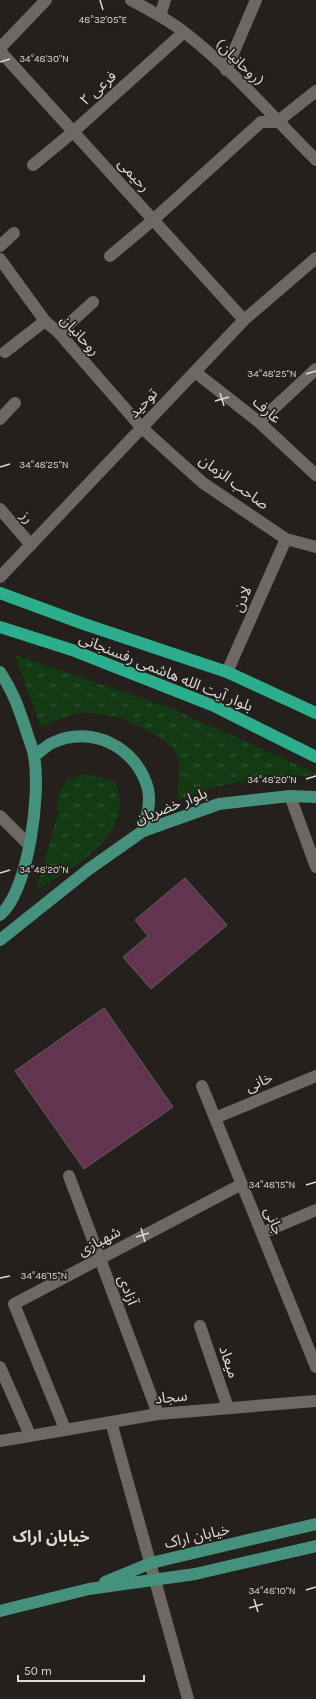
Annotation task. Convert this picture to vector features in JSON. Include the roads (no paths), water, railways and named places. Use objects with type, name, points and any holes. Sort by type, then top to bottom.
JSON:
[{"type":"highway","name":"بلوار آیت الله هاشمی رفسنجانی","points":[[0,593],[84,624],[227,672],[316,713]]},
{"type":"highway","name":"بلوار آیت الله هاشمی رفسنجانی","points":[[0,627],[72,650],[214,706],[316,757]]},
{"type":"main road","points":[[0,672],[13,692],[34,756],[36,812],[24,870],[2,909]]},
{"type":"main road","points":[[34,756],[51,744],[71,737],[92,737],[111,743],[129,755],[141,771],[148,790],[149,811],[143,831]]},
{"type":"main road","name":"بلوار خضریان","points":[[0,940],[89,869],[143,831],[219,804],[290,796],[316,797]]},
{"type":"main road","name":"خیابان اراک","points":[[89,1589],[151,1563],[316,1524]]},
{"type":"main road","name":"خیابان اراک","points":[[0,1611],[89,1589],[195,1574],[316,1546]]},
{"type":"street","points":[[0,48],[46,0]]},
{"type":"street","name":"(روحانیان)","points":[[131,0],[160,16],[184,32],[226,70],[316,160]]},
{"type":"street","points":[[160,16],[165,0]]},
{"type":"street","points":[[226,70],[256,0]]},
{"type":"street","name":"فرعی ۲","points":[[33,165],[73,132],[184,32]]},
{"type":"street","name":"رحیمی","points":[[0,51],[244,320]]},
{"type":"street","points":[[110,256],[153,220],[261,122],[277,122],[316,92]]},
{"type":"street","points":[[0,246],[14,233]]},
{"type":"street","name":"توحید","points":[[0,577],[244,320],[316,258]]},
{"type":"street","name":"روحانیان","points":[[0,259],[45,321],[59,333],[142,428]]},
{"type":"street","points":[[59,333],[93,302]]},
{"type":"street","points":[[5,352],[45,321]]},
{"type":"street","points":[[259,422],[316,369]]},
{"type":"street","name":"عارف","points":[[195,372],[259,422],[316,475]]},
{"type":"street","points":[[0,419],[15,403]]},
{"type":"street","name":"صاحب الزمان","points":[[142,428],[204,483],[286,539],[316,547]]},
{"type":"street","name":"رز","points":[[0,509],[31,545]]},
{"type":"street","name":"لادن","points":[[227,672],[286,539]]},
{"type":"street","points":[[290,796],[316,866]]},
{"type":"street","points":[[0,816],[29,845]]},
{"type":"street","name":"خانی","points":[[215,1118],[316,1076]]},
{"type":"street","name":"جانی","points":[[202,1086],[316,1367]]},
{"type":"street","name":"آزادی","points":[[69,1176],[158,1414]]},
{"type":"street","name":"شهبازی","points":[[65,1429],[14,1304],[242,1184]]},
{"type":"street","points":[[262,1233],[316,1210]]},
{"type":"street","name":"میعاد","points":[[200,1326],[228,1408]]},
{"type":"street","points":[[0,1366],[30,1435]]},
{"type":"street","name":"سجاد","points":[[0,1441],[158,1414],[316,1401]]},
{"type":"street","points":[[111,1422],[188,1699]]},
{"type":"district","name":"خیابان اراک","points":[[51,1536]]}]
